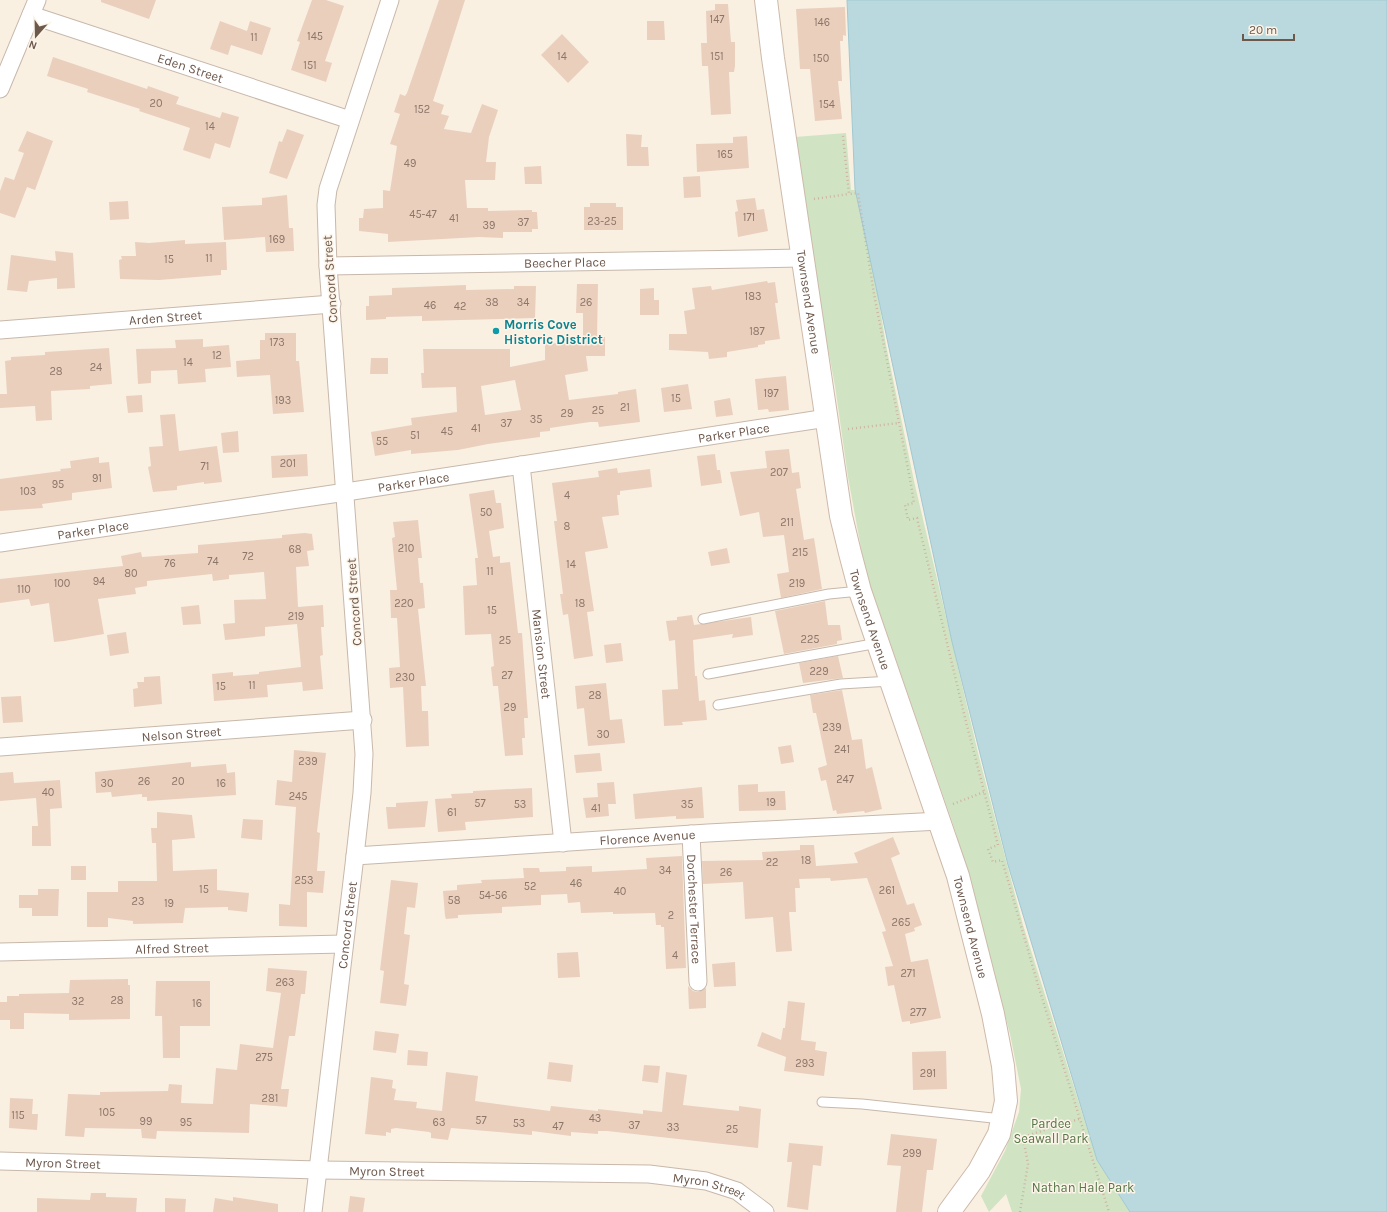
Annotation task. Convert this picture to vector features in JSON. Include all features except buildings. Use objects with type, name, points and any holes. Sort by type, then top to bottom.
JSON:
[{"type":"main road","name":"Townsend Avenue","points":[[766,0],[802,258],[841,516],[860,591],[958,876],[993,1014],[1006,1090],[1004,1119],[993,1149],[979,1172],[949,1212]]},
{"type":"street","name":"Concord Street","points":[[313,1212],[355,856],[362,793],[364,754],[363,720],[328,266],[326,205],[328,189],[390,0]]},
{"type":"street","name":"Eden Street","points":[[34,8],[350,120]]},
{"type":"street","points":[[0,89],[34,8]]},
{"type":"street","name":"Beecher Place","points":[[328,266],[802,258]]},
{"type":"street","name":"Arden Street","points":[[0,330],[332,304]]},
{"type":"street","name":"Parker Place","points":[[0,543],[346,492],[827,418]]},
{"type":"street","name":"Mansion Street","points":[[520,465],[564,843]]},
{"type":"street","name":"Nelson Street","points":[[0,747],[363,720]]},
{"type":"street","name":"Florence Avenue","points":[[355,856],[564,843],[938,815]]},
{"type":"street","name":"Dorchester Terrace","points":[[691,834],[698,982]]},
{"type":"street","name":"Alfred Street","points":[[0,952],[344,944]]},
{"type":"street","name":"Myron Street","points":[[0,1161],[318,1170],[648,1174],[706,1180],[737,1190],[765,1212]]},
{"type":"lane","points":[[703,619],[829,594],[860,591]]},
{"type":"lane","points":[[708,674],[878,643]]},
{"type":"lane","points":[[718,705],[841,684],[891,681]]},
{"type":"lane","points":[[822,1102],[878,1106],[1004,1119]]},
{"type":"path","points":[[843,136],[849,194]]},
{"type":"path","points":[[794,202],[858,193],[874,294],[914,503],[905,505],[908,520],[917,518],[998,845],[988,849],[993,862],[1002,860],[1014,907],[1109,1212]]},
{"type":"path","points":[[847,429],[899,423]]},
{"type":"path","points":[[938,815],[984,792]]},
{"type":"path","points":[[993,1149],[1023,1137],[1079,1119]]},
{"type":"path","points":[[1020,1212],[1028,1164],[1023,1137]]},
{"type":"green space","name":"Pardee Seawall Park","points":[[846,133],[851,190],[861,190],[886,345],[914,481],[979,757],[1023,925],[1097,1160],[1130,1212],[1012,1212],[1006,1194],[989,1212],[981,1196],[1005,1151],[1019,1112],[1021,1089],[1010,1034],[956,833],[865,570],[848,477],[835,386],[810,252],[795,137]]},
{"type":"water","points":[[847,0],[1387,0],[1387,1212],[1130,1212],[1097,1160],[1008,865],[952,642],[855,189]]},
{"type":"place","name":"Morris Cove Historic District","points":[[496,331]]},
{"type":"park label","name":"Nathan Hale Park","points":[[1083,1187]]}]
